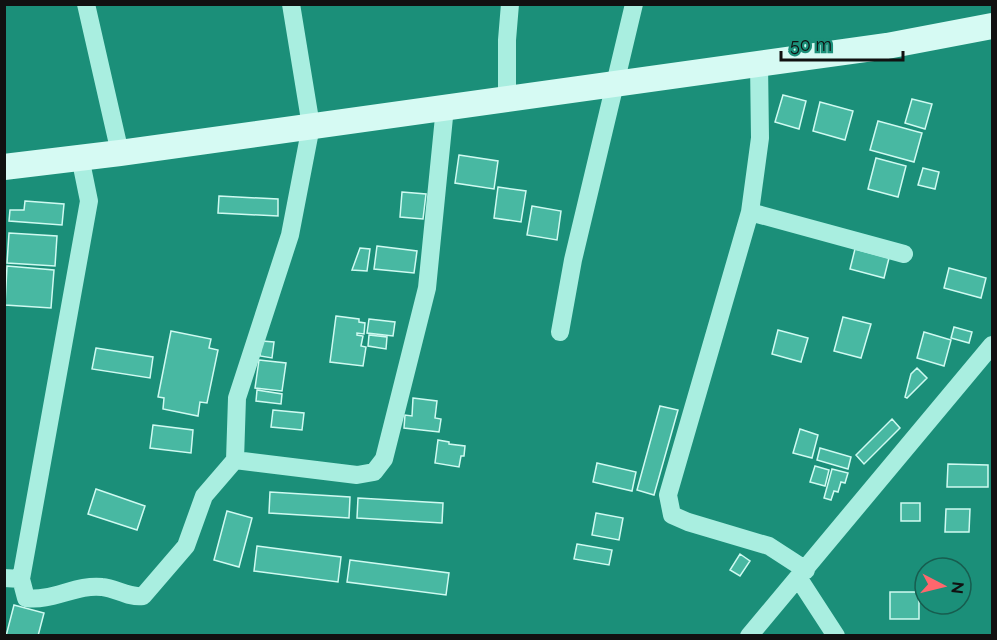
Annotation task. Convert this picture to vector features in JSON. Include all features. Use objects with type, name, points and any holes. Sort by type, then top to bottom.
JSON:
[{"type":"main road","points":[[4,167],[120,153],[886,46],[993,26]]},
{"type":"street","points":[[86,4],[120,153]]},
{"type":"street","points":[[80,158],[89,201],[13,578],[26,598],[38,600],[69,591],[102,587],[135,597],[144,596],[186,546],[204,496],[234,460],[237,398],[290,235],[311,126],[291,4]]},
{"type":"street","points":[[507,98],[507,40],[510,4]]},
{"type":"street","points":[[560,332],[573,260],[634,4]]},
{"type":"street","points":[[759,63],[760,138],[750,212],[668,495],[672,515],[688,522],[770,546],[802,574],[836,636]]},
{"type":"street","points":[[234,460],[357,475],[374,472],[384,459],[427,288],[445,107]]},
{"type":"street","points":[[750,212],[904,254]]},
{"type":"street","points":[[749,636],[990,354]]},
{"type":"building","points":[[783,95],[806,101],[799,129],[775,122]]},
{"type":"building","points":[[912,99],[932,104],[925,129],[905,123]]},
{"type":"building","points":[[820,102],[853,111],[845,140],[813,131]]},
{"type":"building","points":[[878,121],[922,133],[914,162],[870,150]]},
{"type":"building","points":[[459,155],[498,161],[494,189],[455,183]]},
{"type":"building","points":[[876,158],[906,166],[898,197],[868,189]]},
{"type":"building","points":[[923,168],[939,172],[935,189],[918,185]]},
{"type":"building","points":[[498,187],[526,191],[521,222],[494,218]]},
{"type":"building","points":[[402,192],[426,194],[423,219],[400,217]]},
{"type":"building","points":[[219,196],[278,199],[278,216],[218,213]]},
{"type":"building","points":[[25,201],[64,204],[62,225],[9,221],[10,210],[24,210]]},
{"type":"building","points":[[532,206],[561,211],[557,240],[527,235]]},
{"type":"building","points":[[9,233],[57,236],[55,266],[7,263]]},
{"type":"building","points":[[377,246],[417,251],[414,273],[374,269]]},
{"type":"building","points":[[360,248],[370,249],[367,271],[352,270]]},
{"type":"building","points":[[855,249],[889,258],[884,278],[850,269]]},
{"type":"building","points":[[7,266],[54,270],[51,308],[5,305]]},
{"type":"building","points":[[949,268],[986,278],[981,298],[944,288]]},
{"type":"building","points":[[336,316],[359,319],[359,322],[365,323],[364,334],[357,333],[363,336],[361,346],[366,347],[363,366],[330,362]]},
{"type":"building","points":[[843,317],[871,324],[861,358],[834,351]]},
{"type":"building","points":[[369,319],[395,322],[393,336],[367,333]]},
{"type":"building","points":[[954,327],[972,332],[969,343],[951,338]]},
{"type":"building","points":[[778,330],[808,338],[801,362],[772,354]]},
{"type":"building","points":[[171,331],[211,339],[209,348],[218,350],[207,403],[200,402],[198,416],[163,409],[164,398],[158,397]]},
{"type":"building","points":[[924,332],[951,340],[944,366],[917,358]]},
{"type":"building","points":[[369,335],[387,337],[386,349],[368,346]]},
{"type":"building","points":[[262,341],[274,342],[272,358],[260,356]]},
{"type":"building","points":[[96,348],[153,357],[150,378],[92,369]]},
{"type":"building","points":[[259,360],[286,363],[282,391],[255,388]]},
{"type":"building","points":[[917,368],[927,378],[907,398],[905,397],[911,374]]},
{"type":"building","points":[[257,390],[282,394],[281,404],[256,401]]},
{"type":"building","points":[[413,398],[437,401],[435,418],[441,419],[439,432],[404,428],[405,415],[412,416]]},
{"type":"building","points":[[660,406],[678,410],[654,495],[637,490]]},
{"type":"building","points":[[273,410],[304,413],[302,430],[271,427]]},
{"type":"building","points":[[892,419],[900,428],[864,464],[856,455]]},
{"type":"building","points":[[153,425],[193,430],[191,453],[150,448]]},
{"type":"building","points":[[800,429],[818,435],[812,458],[793,453]]},
{"type":"building","points":[[438,440],[465,446],[459,467],[435,463]]},
{"type":"building","points":[[820,448],[851,457],[848,469],[817,460]]},
{"type":"building","points":[[597,463],[636,472],[632,491],[593,482]]},
{"type":"building","points":[[948,464],[988,465],[988,487],[947,487]]},
{"type":"building","points":[[815,466],[829,470],[825,486],[810,482]]},
{"type":"building","points":[[832,469],[848,473],[845,483],[841,482],[838,492],[834,491],[831,500],[824,498]]},
{"type":"building","points":[[96,489],[145,506],[137,530],[88,514]]},
{"type":"building","points":[[270,492],[350,497],[349,518],[269,513]]},
{"type":"building","points":[[358,498],[443,503],[442,523],[357,518]]},
{"type":"building","points":[[901,503],[920,503],[920,521],[901,521]]},
{"type":"building","points":[[946,509],[970,509],[969,532],[945,532]]},
{"type":"building","points":[[227,511],[252,518],[239,567],[214,560]]},
{"type":"building","points":[[596,513],[623,518],[619,540],[592,535]]},
{"type":"building","points":[[577,544],[612,550],[609,565],[574,559]]},
{"type":"building","points":[[257,546],[341,557],[338,582],[254,571]]},
{"type":"building","points":[[740,554],[750,561],[740,576],[730,570]]},
{"type":"building","points":[[350,560],[449,573],[446,595],[347,582]]},
{"type":"building","points":[[890,592],[913,592],[913,616],[919,616],[919,619],[890,619]]},
{"type":"building","points":[[14,605],[44,613],[38,636],[6,636]]}]
